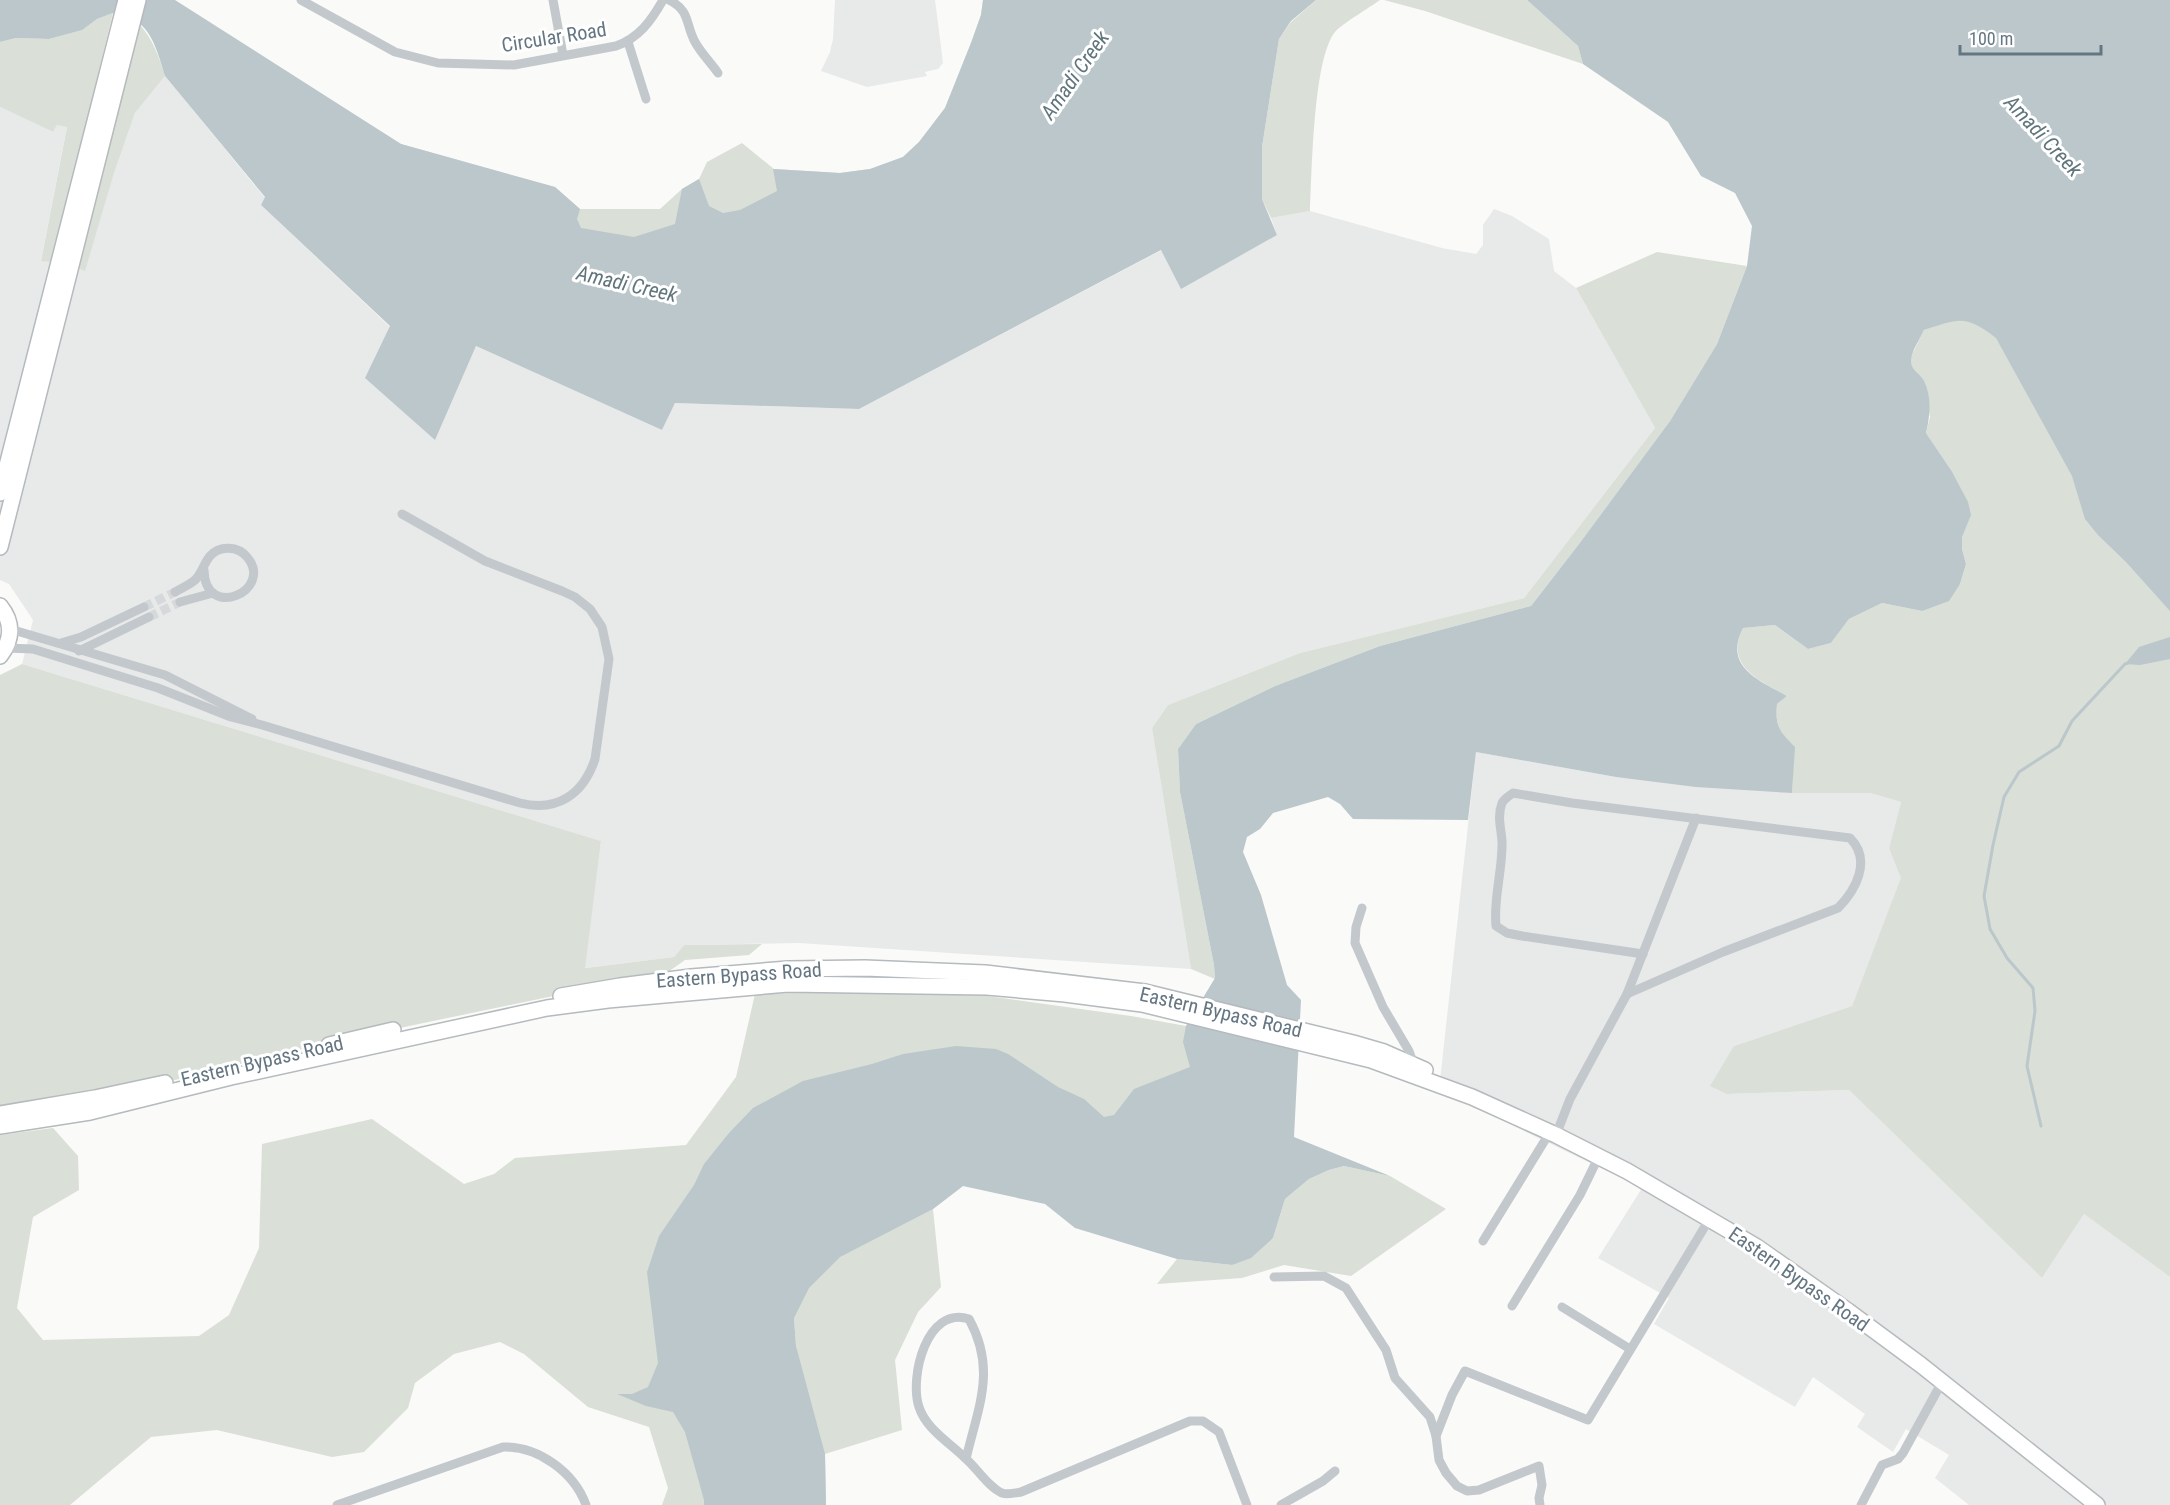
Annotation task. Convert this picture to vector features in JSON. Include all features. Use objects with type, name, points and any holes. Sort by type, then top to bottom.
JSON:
[{"type":"main road","points":[[0,547],[124,30],[126,0]]},
{"type":"main road","points":[[0,493],[124,30],[138,0]]},
{"type":"main road","points":[[0,606],[7,617],[10,629],[3,652]]},
{"type":"main road","name":"Eastern Bypass Road","points":[[0,1114],[118,1093],[460,1016],[620,986],[691,977],[788,969],[986,972],[1144,998],[1352,1048],[1384,1052],[1435,1075],[1472,1097]]},
{"type":"main road","name":"Eastern Bypass Road","points":[[0,1126],[90,1112],[231,1077],[547,1008],[608,1000],[788,984],[987,987],[1144,998]]},
{"type":"main road","name":"Eastern Bypass Road","points":[[1352,1048],[1472,1097],[1553,1134],[1599,1156],[1710,1218],[1776,1261],[1942,1382],[2097,1505]]},
{"type":"street","name":"Circular Road","points":[[301,0],[395,52],[438,63],[514,65],[628,42],[651,21],[663,0]]},
{"type":"street","points":[[553,0],[563,55]]},
{"type":"street","points":[[669,0],[679,5],[684,12],[694,41],[718,72]]},
{"type":"street","points":[[628,42],[646,99]]},
{"type":"street","points":[[3,652],[33,649],[158,688],[238,719],[534,806],[562,801],[574,794],[591,772],[595,759],[609,659],[605,636],[597,619],[590,609],[575,597],[485,561],[402,514]]},
{"type":"street","points":[[175,592],[188,585],[204,570],[211,556],[224,549],[240,551],[251,562],[253,578],[244,592],[229,598],[213,593],[180,602]]},
{"type":"street","points":[[204,570],[204,578],[213,593]]},
{"type":"street","points":[[59,644],[81,637],[144,607]]},
{"type":"street","points":[[59,657],[80,650],[149,617]]},
{"type":"street","points":[[10,629],[165,675],[262,725]]},
{"type":"street","points":[[1627,994],[1723,952],[1838,908],[1850,897],[1858,882],[1862,860],[1859,847],[1850,838],[1572,803],[1512,793],[1503,802],[1499,819],[1502,841],[1494,913],[1496,926],[1507,933],[1522,936],[1643,954]]},
{"type":"street","points":[[1483,1241],[1553,1134],[1627,994],[1696,818]]},
{"type":"street","points":[[1362,908],[1356,927],[1355,943],[1383,1007],[1414,1065]]},
{"type":"street","points":[[1512,1306],[1580,1195],[1599,1156]]},
{"type":"street","points":[[1436,1436],[1452,1395],[1465,1371],[1588,1420],[1710,1218]]},
{"type":"street","points":[[1274,1277],[1324,1276],[1346,1288],[1386,1350],[1395,1378],[1430,1417],[1436,1436],[1439,1460],[1457,1486],[1467,1491],[1479,1490],[1539,1466],[1542,1485],[1540,1505]]},
{"type":"street","points":[[1562,1307],[1630,1349]]},
{"type":"street","points":[[966,1459],[980,1410],[984,1373],[983,1349],[969,1319],[961,1316],[950,1319],[932,1332],[924,1346],[918,1366],[916,1390],[919,1408],[941,1437],[1002,1493],[1021,1492],[1190,1421],[1203,1421],[1219,1432],[1247,1505]]},
{"type":"street","points":[[1861,1505],[1882,1465],[1898,1459],[1903,1453],[1942,1382]]},
{"type":"street","points":[[337,1505],[503,1447],[516,1447],[548,1461],[563,1471],[575,1485],[586,1505]]},
{"type":"street","points":[[1281,1505],[1323,1481],[1335,1471]]},
{"type":"shaded area","points":[[835,0],[935,0],[943,63],[938,69],[925,72],[927,76],[867,87],[821,71],[833,39]]},
{"type":"shaded area","points":[[983,0],[1009,0],[931,147],[692,251],[539,233],[324,96],[401,144],[555,187],[580,209],[660,209],[682,189],[699,179],[707,162],[742,143],[774,169],[840,173],[870,169],[903,157],[919,142],[945,108],[981,15]]},
{"type":"shaded area","points":[[1316,0],[1380,0],[1339,28],[1328,46],[1322,66],[1315,117],[1310,211],[1271,218],[1262,199],[1262,147],[1279,39],[1291,22]]},
{"type":"shaded area","points":[[1384,0],[1527,0],[1578,46],[1583,64],[1425,11]]},
{"type":"shaded area","points":[[113,13],[52,262],[41,261],[67,127],[57,125],[53,132],[0,107],[0,42],[16,38],[49,39],[81,30],[97,19]]},
{"type":"shaded area","points":[[139,24],[152,42],[165,76],[135,113],[113,176],[85,271],[76,267]]},
{"type":"shaded area","points":[[165,76],[265,198],[261,205],[390,327],[434,439],[476,346],[662,430],[675,403],[859,409],[1162,250],[1181,288],[1277,235],[1271,218],[1310,211],[1442,248],[1476,254],[1483,245],[1483,225],[1494,209],[1512,216],[1549,239],[1554,271],[1576,288],[1655,428],[1524,598],[1300,653],[1168,705],[1152,728],[1191,969],[799,943],[684,945],[674,957],[584,968],[601,841],[22,664],[33,620],[9,584],[0,580],[0,107],[53,132],[57,125],[67,126],[41,260],[52,262],[113,176],[135,113]]},
{"type":"shaded area","points":[[1657,252],[1747,266],[1717,344],[1670,421],[1531,606],[1380,646],[1275,686],[1196,724],[1178,749],[1180,792],[1215,979],[1191,969],[1152,728],[1168,705],[1300,653],[1524,598],[1655,428],[1576,288]]},
{"type":"shaded area","points":[[1975,310],[2170,535],[2170,1277],[2084,1214],[2042,1278],[1849,1090],[1727,1094],[1710,1086],[1734,1046],[1852,1006],[1901,878],[1889,848],[1901,802],[1870,793],[1792,793],[1794,747],[1782,732],[1777,718],[1777,704],[1787,696],[1747,670],[1741,662],[1738,641],[1743,628],[1775,625],[1808,649],[1831,643],[1849,619],[1882,603],[1922,611],[1960,584],[1966,564],[1951,470],[1926,433],[1930,417],[1923,380],[1912,369],[1910,359],[1924,330]]},
{"type":"shaded area","points":[[22,664],[601,841],[585,968],[674,957],[684,945],[762,944],[749,955],[685,960],[668,972],[323,1044],[150,1086],[0,1111],[0,675]]},
{"type":"shaded area","points":[[1476,752],[1616,777],[1792,793],[1870,793],[1901,802],[1889,848],[1902,878],[1852,1006],[1734,1046],[1728,1094],[1849,1090],[2042,1278],[2084,1214],[2170,1277],[2170,1505],[1969,1505],[1935,1478],[1949,1455],[1906,1429],[1893,1452],[1857,1427],[1865,1414],[1813,1377],[1795,1407],[1654,1324],[1669,1298],[1598,1258],[1642,1188],[1439,1090]]},
{"type":"shaded area","points":[[1215,979],[1212,1072],[1100,1122],[992,1076],[686,1414],[705,1500],[704,1505],[662,1505],[668,1488],[649,1427],[588,1407],[524,1354],[500,1342],[454,1354],[415,1383],[408,1408],[364,1452],[332,1457],[217,1430],[151,1437],[70,1505],[0,1505],[0,1135],[53,1128],[78,1156],[79,1190],[33,1217],[17,1308],[43,1340],[199,1336],[229,1315],[259,1248],[262,1144],[372,1119],[464,1184],[494,1174],[515,1158],[686,1145],[736,1077],[755,994],[907,991],[980,995],[1186,1026]]},
{"type":"shaded area","points":[[1344,1166],[1390,1176],[1446,1209],[1351,1276],[1284,1265],[1242,1278],[1157,1284],[1177,1259],[1232,1265],[1273,1238],[1285,1199],[1309,1179]]},
{"type":"shaded area","points":[[963,1186],[933,1209],[941,1287],[918,1312],[895,1360],[902,1430],[825,1454],[826,1505],[796,1346],[794,1318],[801,1258]]},
{"type":"water","name":"Amadi Creek","points":[[0,0],[175,0],[401,144],[555,187],[580,209],[577,219],[581,228],[634,237],[675,224],[682,189],[699,179],[709,206],[723,213],[740,210],[777,191],[773,169],[840,173],[870,169],[903,157],[919,142],[945,108],[981,15],[983,0],[1316,0],[1291,21],[1279,39],[1262,147],[1262,199],[1277,235],[1181,289],[1161,250],[859,409],[675,403],[662,430],[476,346],[435,440],[365,378],[390,326],[261,205],[265,197],[165,76],[156,48],[145,29],[137,22],[113,13],[97,19],[82,30],[49,39],[16,38],[0,42]]},
{"type":"water","name":"Amadi Creek","points":[[1527,0],[2170,0],[2170,611],[2085,519],[2072,476],[1996,338],[1977,325],[1962,321],[1954,321],[1924,330],[1912,354],[1911,364],[1924,381],[1928,393],[1929,413],[1926,433],[1951,470],[1968,502],[1971,515],[1962,537],[1966,564],[1960,584],[1949,601],[1922,611],[1882,603],[1849,619],[1831,643],[1808,649],[1775,625],[1743,628],[1738,641],[1741,662],[1756,678],[1787,696],[1777,704],[1777,718],[1782,732],[1795,747],[1792,793],[1696,787],[1616,777],[1476,752],[1468,820],[1353,819],[1340,804],[1328,797],[1273,813],[1260,829],[1247,837],[1243,852],[1261,895],[1287,985],[1301,1000],[1294,1137],[1390,1176],[1344,1166],[1309,1179],[1285,1199],[1273,1238],[1251,1258],[1232,1265],[1177,1259],[1075,1228],[1045,1204],[963,1186],[933,1209],[840,1257],[809,1288],[794,1318],[796,1346],[825,1454],[826,1505],[704,1505],[685,1432],[673,1412],[646,1406],[617,1394],[632,1394],[648,1387],[658,1363],[647,1272],[659,1236],[694,1185],[704,1164],[729,1133],[753,1108],[803,1081],[903,1054],[956,1046],[996,1049],[1008,1054],[1058,1087],[1084,1099],[1104,1117],[1114,1115],[1134,1089],[1190,1067],[1183,1042],[1186,1026],[1215,978],[1180,792],[1178,749],[1196,724],[1275,686],[1380,646],[1531,606],[1670,421],[1717,344],[1747,266],[1752,226],[1735,193],[1701,176],[1668,122],[1583,64],[1578,46]]},
{"type":"water","points":[[2170,637],[2170,659],[2140,665],[2125,664],[2139,647]]},
{"type":"waterway","points":[[2041,1126],[2027,1066],[2035,1011],[2033,988],[2007,958],[1990,929],[1984,896],[1993,845],[2004,797],[2019,772],[2059,746],[2072,721],[2128,663]]},
{"type":"tunnel","points":[[144,607],[175,592]]},
{"type":"tunnel","points":[[149,617],[180,602]]}]
